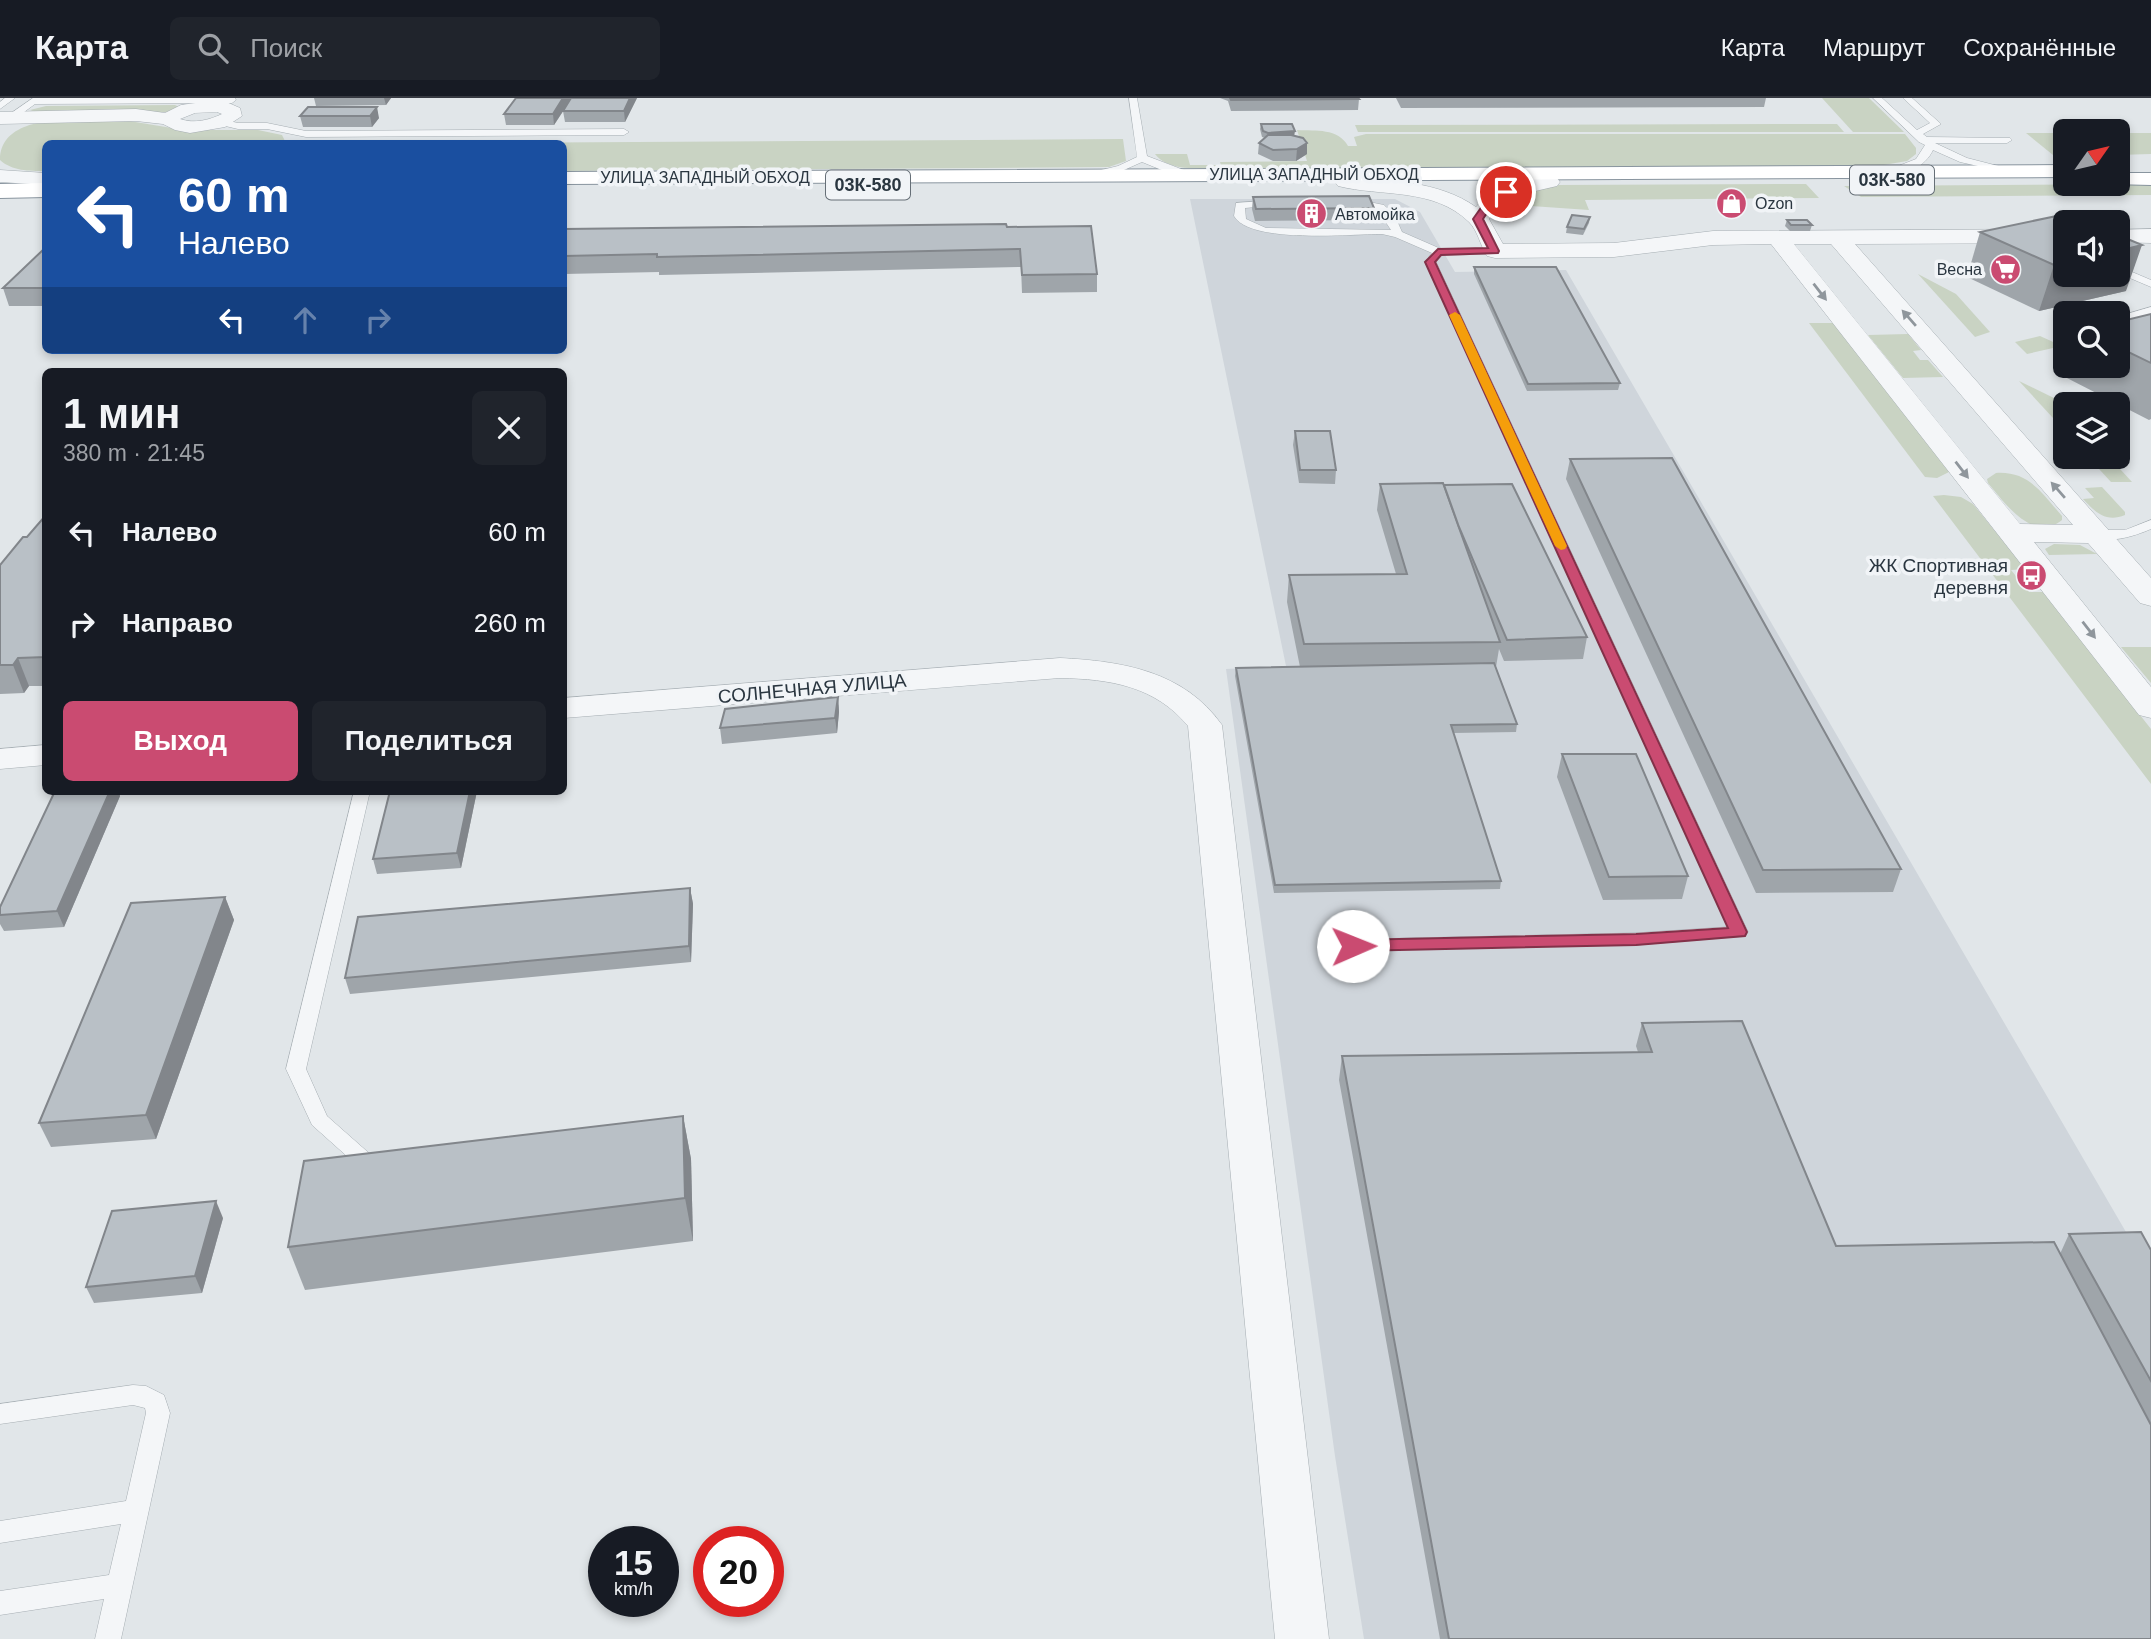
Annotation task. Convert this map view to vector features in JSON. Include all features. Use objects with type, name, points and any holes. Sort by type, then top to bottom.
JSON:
[{"type":"highway","name":"УЛИЦА ЗАПАДНЫЙ ОБХОД","points":[[567,178],[2053,171]]},
{"type":"highway","points":[[2130,171],[2151,171]]},
{"type":"highway","points":[[0,178],[42,180]]},
{"type":"highway","name":"УЛИЦА ЗАПАДНЫЙ ОБХОД","points":[[567,187],[2053,179]]},
{"type":"highway","points":[[2130,179],[2151,179]]},
{"type":"highway","points":[[0,191],[42,190]]},
{"type":"street","points":[[5,113],[136,115],[169,119],[176,113],[195,108],[227,107]]},
{"type":"street","points":[[1345,181],[1397,187],[1433,195],[1458,205],[1478,219],[1495,251],[1614,250],[1713,239],[2053,236]]},
{"type":"street","points":[[1478,219],[1493,197],[1520,187],[1550,182]]},
{"type":"street","points":[[2130,236],[2151,236]]},
{"type":"street","points":[[1778,238],[2151,708]]},
{"type":"street","points":[[1838,238],[2151,597]]},
{"type":"street","points":[[2012,533],[2097,534]]},
{"type":"street","name":"СОЛНЕЧНАЯ УЛИЦА","points":[[567,708],[1059,668],[1100,669],[1164,688],[1190,704],[1205,724],[1302,1639]]},
{"type":"street","points":[[0,759],[42,755]]},
{"type":"lane","points":[[1133,98],[1142,158]]},
{"type":"lane","points":[[1877,98],[1922,140],[1966,162],[2018,171]]},
{"type":"lane","points":[[1907,98],[1936,124],[1922,140]]},
{"type":"lane","points":[[5,113],[33,101],[227,107],[238,126],[267,126],[306,134],[624,132]]},
{"type":"lane","points":[[1922,140],[2007,140]]},
{"type":"lane","points":[[1891,172],[1919,163],[1927,155],[1922,140]]},
{"type":"lane","points":[[1089,176],[1121,168],[1142,158],[1186,174]]},
{"type":"lane","points":[[1331,202],[1369,202],[1382,206],[1390,213],[1398,234]]},
{"type":"lane","points":[[1292,203],[1254,203],[1240,205],[1238,210],[1241,221],[1252,228],[1382,231],[1398,234],[1438,252],[1495,251]]},
{"type":"lane","points":[[2042,236],[2053,241]]},
{"type":"lane","points":[[1327,946],[1636,939],[1739,932],[1430,262],[1438,252]]},
{"type":"lane","points":[[2130,274],[2151,284]]},
{"type":"lane","points":[[2151,310],[2124,318],[2125,323],[2151,336]]},
{"type":"lane","points":[[2097,534],[2127,534],[2151,524]]},
{"type":"lane","points":[[361,795],[296,1069],[319,1120],[366,1162],[394,1159]]},
{"type":"lane","points":[[0,1414],[133,1395],[146,1396],[156,1402],[158,1413],[108,1639]]},
{"type":"lane","points":[[0,1532],[135,1511]]},
{"type":"lane","points":[[0,1603],[120,1585]]},
{"type":"shaded area","points":[[1190,199],[1395,199],[1420,212],[1455,272],[1566,270],[2151,1275],[2151,1639],[1364,1639],[1335,1456],[1226,669],[1286,666]]},
{"type":"green space","points":[[1822,98],[1869,98],[1904,132],[1853,132]]},
{"type":"green space","points":[[46,106],[179,107],[168,112],[38,113],[30,110]]},
{"type":"green space","points":[[69,119],[123,120],[184,130],[258,130],[282,135],[284,140],[42,140],[42,171],[15,168],[0,160],[4,144],[14,132],[30,125]]},
{"type":"green space","points":[[1837,124],[1844,132],[1358,132],[1355,125]]},
{"type":"green space","points":[[1297,130],[1332,133],[1344,140],[1348,146],[1357,146],[1354,137],[1366,134],[1905,134],[1916,148],[1916,154],[1907,161],[1878,166],[1211,169],[1173,166],[1155,154],[1187,154],[1190,165],[1307,161]]},
{"type":"green space","points":[[2026,133],[2053,133],[2053,155]]},
{"type":"green space","points":[[2130,133],[2151,133],[2151,154],[2130,155]]},
{"type":"green space","points":[[1123,139],[1126,161],[1109,167],[567,171],[567,142]]},
{"type":"green space","points":[[1806,184],[1819,198],[1585,200],[1589,210],[1531,206],[1520,199],[1522,192],[1556,185]]},
{"type":"green space","points":[[2130,184],[2151,184],[2151,195],[2130,195]]},
{"type":"green space","points":[[2053,185],[2053,196],[1861,197],[1844,186]]},
{"type":"green space","points":[[1918,274],[1956,294],[1990,332],[1975,337]]},
{"type":"green space","points":[[1809,323],[1837,323],[1949,472],[1937,478],[1925,477]]},
{"type":"green space","points":[[1908,334],[1921,350],[1913,351],[1920,360],[1928,360],[1943,377],[1903,378],[1868,335]]},
{"type":"green space","points":[[2040,336],[2053,342],[2053,348],[2027,354],[2015,342]]},
{"type":"green space","points":[[2019,381],[2053,398],[2053,418]]},
{"type":"green space","points":[[2099,469],[2120,469],[2132,482],[2111,482]]},
{"type":"green space","points":[[1996,473],[2017,476],[2034,485],[2062,516],[2062,520],[2051,526],[2040,527],[2020,518],[1988,483],[1987,479]]},
{"type":"green space","points":[[2102,487],[2125,515],[2107,517],[2083,499],[2094,498],[2085,488]]},
{"type":"green space","points":[[1933,496],[1961,497],[1973,504],[2026,569],[2011,570],[2029,592],[2043,592],[2151,729],[2151,784]]},
{"type":"green space","points":[[2054,544],[2080,545],[2097,554],[2049,555],[2045,549]]},
{"type":"green space","points":[[2121,647],[2151,647],[2151,683]]},
{"type":"building","points":[[516,98],[563,98],[553,114],[504,114]]},
{"type":"building","points":[[571,98],[630,98],[624,111],[563,111]]},
{"type":"building","points":[[1230,98],[1358,98],[1359,99],[1231,100]]},
{"type":"building","points":[[308,107],[377,107],[370,116],[300,116]]},
{"type":"building","points":[[1261,124],[1292,124],[1295,131],[1268,133],[1263,131]]},
{"type":"building","points":[[1268,135],[1291,135],[1303,138],[1307,143],[1297,149],[1273,150],[1259,143]]},
{"type":"building","points":[[1369,196],[1374,208],[1256,209],[1253,197]]},
{"type":"building","points":[[1572,215],[1590,217],[1584,229],[1567,227]]},
{"type":"building","points":[[2053,217],[2053,265],[1980,232]]},
{"type":"building","points":[[1787,220],[1807,220],[1812,225],[1791,225]]},
{"type":"building","points":[[1006,224],[1007,227],[1091,226],[1097,274],[1022,275],[1020,249],[657,257],[657,254],[567,256],[567,229]]},
{"type":"building","points":[[2130,240],[2142,245],[2130,248]]},
{"type":"building","points":[[42,251],[42,288],[3,288]]},
{"type":"building","points":[[1474,267],[1556,267],[1620,383],[1528,384]]},
{"type":"building","points":[[2151,314],[2151,363],[2130,353],[2130,319]]},
{"type":"building","points":[[1295,431],[1330,431],[1336,470],[1300,470]]},
{"type":"building","points":[[1672,458],[1901,869],[1763,870],[1570,459]]},
{"type":"building","points":[[1443,483],[1500,642],[1304,644],[1289,575],[1407,574],[1380,484]]},
{"type":"building","points":[[1512,484],[1587,637],[1507,640],[1444,485]]},
{"type":"building","points":[[42,520],[42,657],[18,658],[13,665],[0,665],[0,565],[23,537],[27,537]]},
{"type":"building","points":[[1494,663],[1517,724],[1451,725],[1501,881],[1275,885],[1236,668]]},
{"type":"building","points":[[838,697],[835,718],[720,728],[725,709]]},
{"type":"building","points":[[1562,754],[1636,754],[1688,876],[1609,877]]},
{"type":"building","points":[[53,795],[108,795],[57,911],[0,915],[0,907]]},
{"type":"building","points":[[389,795],[469,795],[457,853],[373,859]]},
{"type":"building","points":[[690,888],[689,946],[345,978],[358,917]]},
{"type":"building","points":[[225,897],[146,1115],[39,1123],[131,903]]},
{"type":"building","points":[[1742,1021],[1836,1246],[2054,1242],[2151,1425],[2151,1639],[1449,1639],[1342,1056],[1652,1052],[1642,1023]]},
{"type":"building","points":[[683,1116],[685,1198],[288,1247],[304,1161]]},
{"type":"building","points":[[216,1201],[195,1276],[86,1287],[112,1211]]},
{"type":"building","points":[[2141,1232],[2151,1250],[2151,1381],[2069,1234]]},
{"type":"slow traffic","points":[[1455,315],[1561,546]]},
{"type":"place","name":"Ozon","points":[[1732,203]]},
{"type":"place","name":"Автомойка","points":[[1312,214]]},
{"type":"place","name":"Весна","points":[[2005,269]]},
{"type":"place","name":"ЖК Спортивная деревня","points":[[2031,576]]},
{"type":"route","points":[[1353,946],[1636,939],[1739,932],[1430,262],[1438,252],[1495,251],[1478,219],[1493,197],[1506,192]]}]
